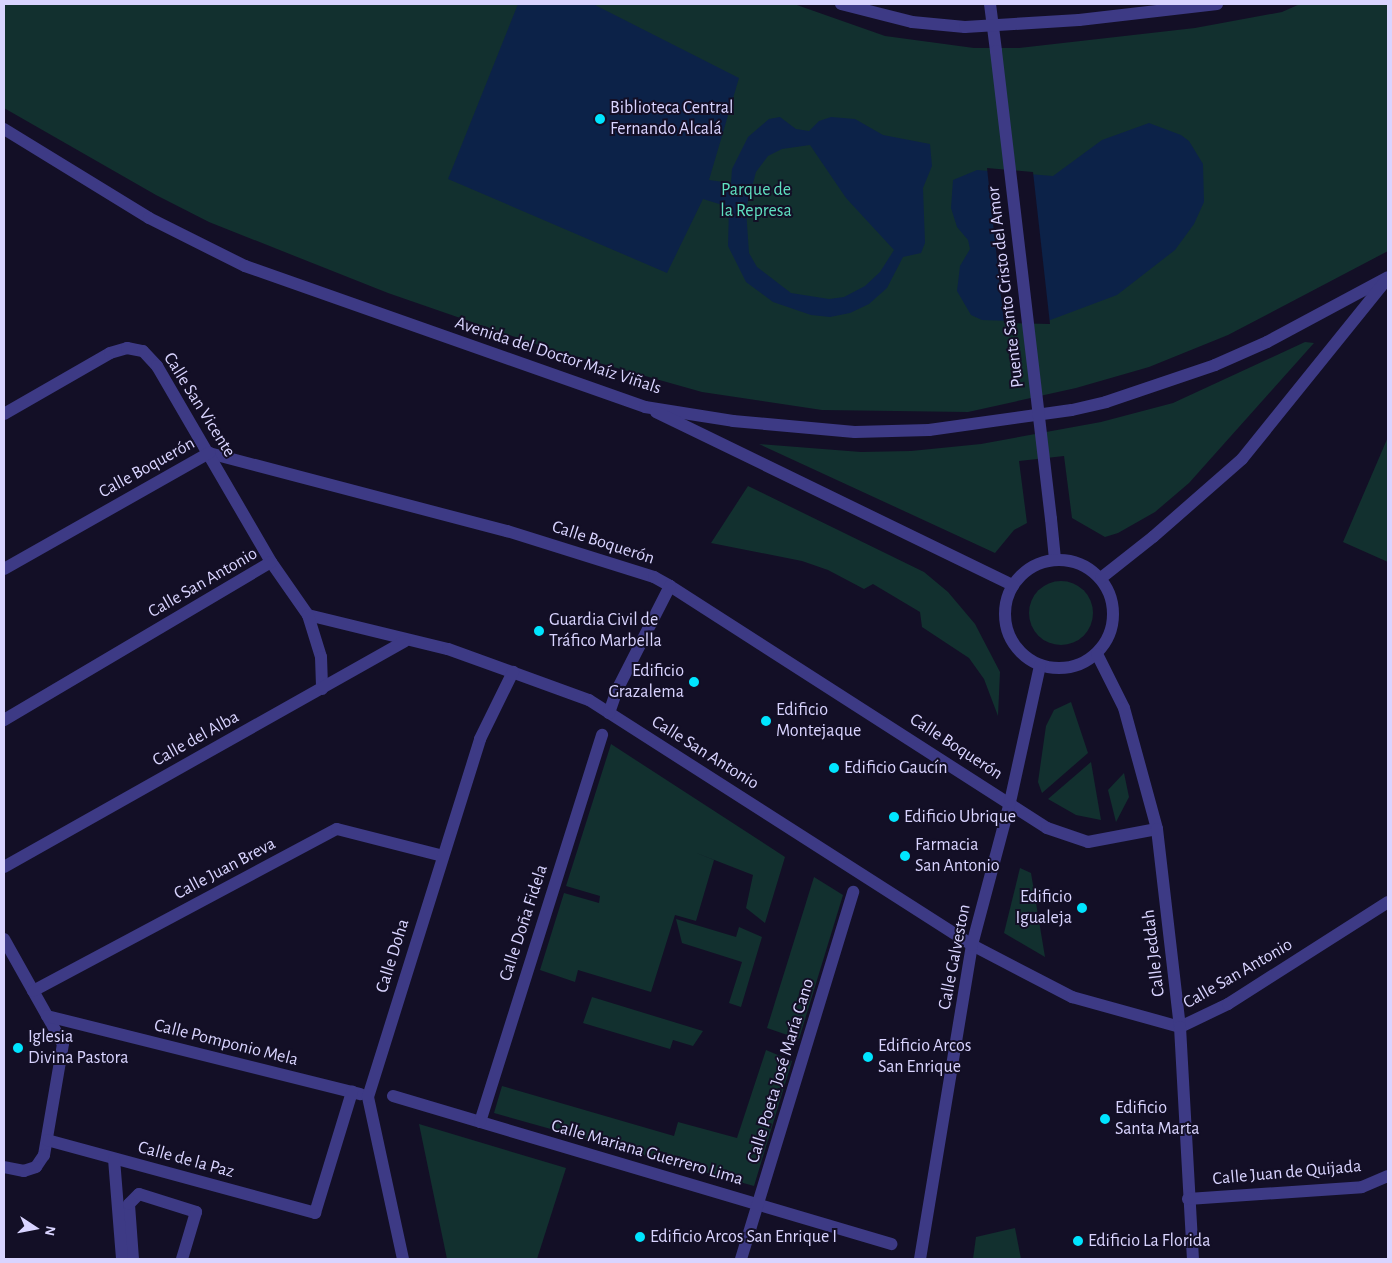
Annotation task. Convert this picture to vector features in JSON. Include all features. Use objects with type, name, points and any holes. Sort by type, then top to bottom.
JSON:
[{"type":"street","points":[[841,4],[912,22],[940,26],[1079,20],[1217,4]]},
{"type":"street","name":"Puente Santo Cristo del Amor","points":[[990,4],[1055,559]]},
{"type":"street","name":"Avenida del Doctor Maíz Viñals","points":[[4,130],[149,218],[246,266],[644,407],[733,421],[855,432],[929,430],[1072,410],[1106,402],[1215,365],[1267,342],[1388,277]]},
{"type":"street","points":[[1101,578],[1154,537],[1242,459],[1388,277]]},
{"type":"street","name":"Calle San Vicente","points":[[4,414],[110,354],[127,348],[143,351],[157,366],[272,562]]},
{"type":"street","points":[[644,407],[739,455],[1013,585]]},
{"type":"street","name":"Calle Boquerón","points":[[4,569],[208,453],[507,531],[654,577],[1010,802],[1047,828],[1088,842],[1157,829]]},
{"type":"street","points":[[1055,559],[1072,560],[1088,567],[1101,578],[1110,592],[1113,625],[1097,654],[1070,667],[1040,665],[1015,646],[1008,632],[1006,608],[1013,585],[1038,563],[1055,559]]},
{"type":"street","name":"Calle San Antonio","points":[[4,720],[272,562],[308,615],[405,641],[448,649],[563,688],[609,713],[972,945],[1072,997],[1180,1027],[1228,1004],[1388,902]]},
{"type":"street","points":[[609,713],[617,690],[670,586]]},
{"type":"street","points":[[308,615],[321,657],[322,689]]},
{"type":"street","name":"Calle del Alba","points":[[4,867],[405,641]]},
{"type":"street","name":"Calle Jeddah","points":[[1097,654],[1124,708],[1157,829],[1180,1027],[1188,1199],[1193,1259]]},
{"type":"street","name":"Calle Galveston","points":[[920,1259],[972,945],[1010,802],[1040,665]]},
{"type":"street","name":"Calle Doha","points":[[403,1259],[368,1097],[480,739],[514,672]]},
{"type":"street","name":"Calle Doña Fidela","points":[[480,1122],[602,735]]},
{"type":"street","name":"Calle Juan Breva","points":[[33,990],[336,829],[443,856]]},
{"type":"street","name":"Calle Poeta José María Cano","points":[[742,1259],[853,892]]},
{"type":"street","points":[[4,939],[63,1044],[44,1155],[36,1167],[24,1171],[4,1167]]},
{"type":"street","name":"Calle Pomponio Mela","points":[[47,1016],[368,1097]]},
{"type":"street","name":"Calle de la Paz","points":[[47,1140],[315,1213],[352,1092]]},
{"type":"street","name":"Calle Mariana Guerrero Lima","points":[[393,1096],[891,1244]]},
{"type":"street","points":[[114,1159],[122,1259]]},
{"type":"street","name":"Calle Juan de Quijada","points":[[1188,1199],[1362,1187],[1388,1176]]},
{"type":"street","points":[[133,1259],[129,1204],[139,1194],[196,1212],[182,1259]]},
{"type":"green space","name":"Parque de la Represa","points":[[4,4],[794,4],[885,36],[974,48],[1019,48],[1195,28],[1282,12],[1300,4],[1388,4],[1388,251],[1228,335],[1149,367],[1076,388],[968,412],[822,410],[702,392],[553,350],[388,293],[209,222],[156,195],[4,108]]},
{"type":"green space","points":[[1305,342],[1314,343],[1189,483],[1155,512],[1118,533],[1105,537],[1072,518],[1064,456],[1019,461],[1027,523],[1014,530],[995,553],[759,444],[861,452],[911,451],[981,444],[1101,422],[1173,403]]},
{"type":"green space","points":[[1388,437],[1388,562],[1343,542]]},
{"type":"green space","points":[[748,486],[924,572],[948,592],[975,624],[1000,672],[998,716],[984,679],[969,658],[922,627],[920,612],[873,584],[864,589],[828,570],[802,561],[711,543]]},
{"type":"green space","points":[[1061,581],[1073,583],[1084,590],[1091,601],[1093,613],[1091,625],[1084,636],[1073,643],[1061,645],[1049,643],[1038,636],[1031,625],[1029,613],[1031,601],[1038,590],[1049,583]]},
{"type":"green space","points":[[1071,702],[1088,753],[1042,793],[1038,782],[1046,726],[1054,710]]},
{"type":"green space","points":[[611,744],[785,857],[765,923],[746,908],[753,875],[694,852],[714,860],[696,921],[675,915],[651,992],[578,970],[575,982],[540,970],[564,893],[599,903],[600,896],[566,886]]},
{"type":"green space","points":[[1091,762],[1101,820],[1076,815],[1048,799]]},
{"type":"green space","points":[[1124,773],[1129,797],[1116,822],[1108,790]]},
{"type":"green space","points":[[1020,868],[1031,873],[1045,957],[1004,933]]},
{"type":"green space","points":[[814,877],[843,895],[799,1039],[767,1028]]},
{"type":"green space","points":[[676,919],[736,937],[739,927],[762,937],[741,1007],[729,1003],[742,962],[682,943]]},
{"type":"green space","points":[[592,997],[703,1031],[693,1046],[673,1040],[670,1049],[583,1023]]},
{"type":"green space","points":[[766,1050],[792,1061],[754,1186],[494,1113],[502,1086],[674,1136],[678,1122],[737,1138]]},
{"type":"green space","points":[[419,1124],[566,1168],[537,1259],[447,1259]]},
{"type":"green space","points":[[1015,1228],[1021,1259],[973,1259],[976,1237]]},
{"type":"water","points":[[518,4],[593,4],[739,78],[709,180],[731,183],[732,169],[748,137],[769,119],[780,117],[796,129],[809,131],[819,121],[831,117],[855,119],[883,135],[930,144],[932,166],[923,188],[925,243],[921,253],[903,257],[887,288],[869,304],[850,313],[830,317],[811,315],[773,302],[746,282],[728,246],[729,207],[703,199],[667,273],[448,179]],"holes":[[[810,145],[846,198],[894,250],[880,272],[865,286],[844,297],[829,299],[791,293],[757,267],[749,253],[746,209],[756,172],[768,156],[782,149]]]},
{"type":"water","points":[[1149,123],[1181,135],[1189,141],[1203,164],[1204,202],[1194,224],[1175,250],[1117,295],[1045,322],[982,320],[971,315],[957,291],[960,266],[970,249],[968,240],[957,227],[951,208],[953,180],[977,170],[1053,176],[1102,140]]},
{"type":"pier","points":[[987,168],[1033,172],[1050,324],[1004,323]]},
{"type":"place","name":"Biblioteca Central Fernando Alcalá","points":[[600,119]]},
{"type":"place","name":"Guardia Civil de Tráfico Marbella","points":[[539,631]]},
{"type":"place","name":"Edificio Grazalema","points":[[694,682]]},
{"type":"place","name":"Edificio Montejaque","points":[[766,721]]},
{"type":"place","name":"Edificio Gaucín","points":[[834,768]]},
{"type":"place","name":"Edificio Ubrique","points":[[894,817]]},
{"type":"place","name":"Farmacia San Antonio","points":[[905,856]]},
{"type":"place","name":"Edificio Igualeja","points":[[1082,908]]},
{"type":"place","name":"Iglesia Divina Pastora","points":[[18,1048]]},
{"type":"place","name":"Edificio Arcos San Enrique","points":[[868,1057]]},
{"type":"place","name":"Edificio Santa Marta","points":[[1105,1119]]},
{"type":"place","name":"Edificio Arcos San Enrique I","points":[[640,1237]]},
{"type":"place","name":"Edificio La Florida","points":[[1078,1241]]}]
